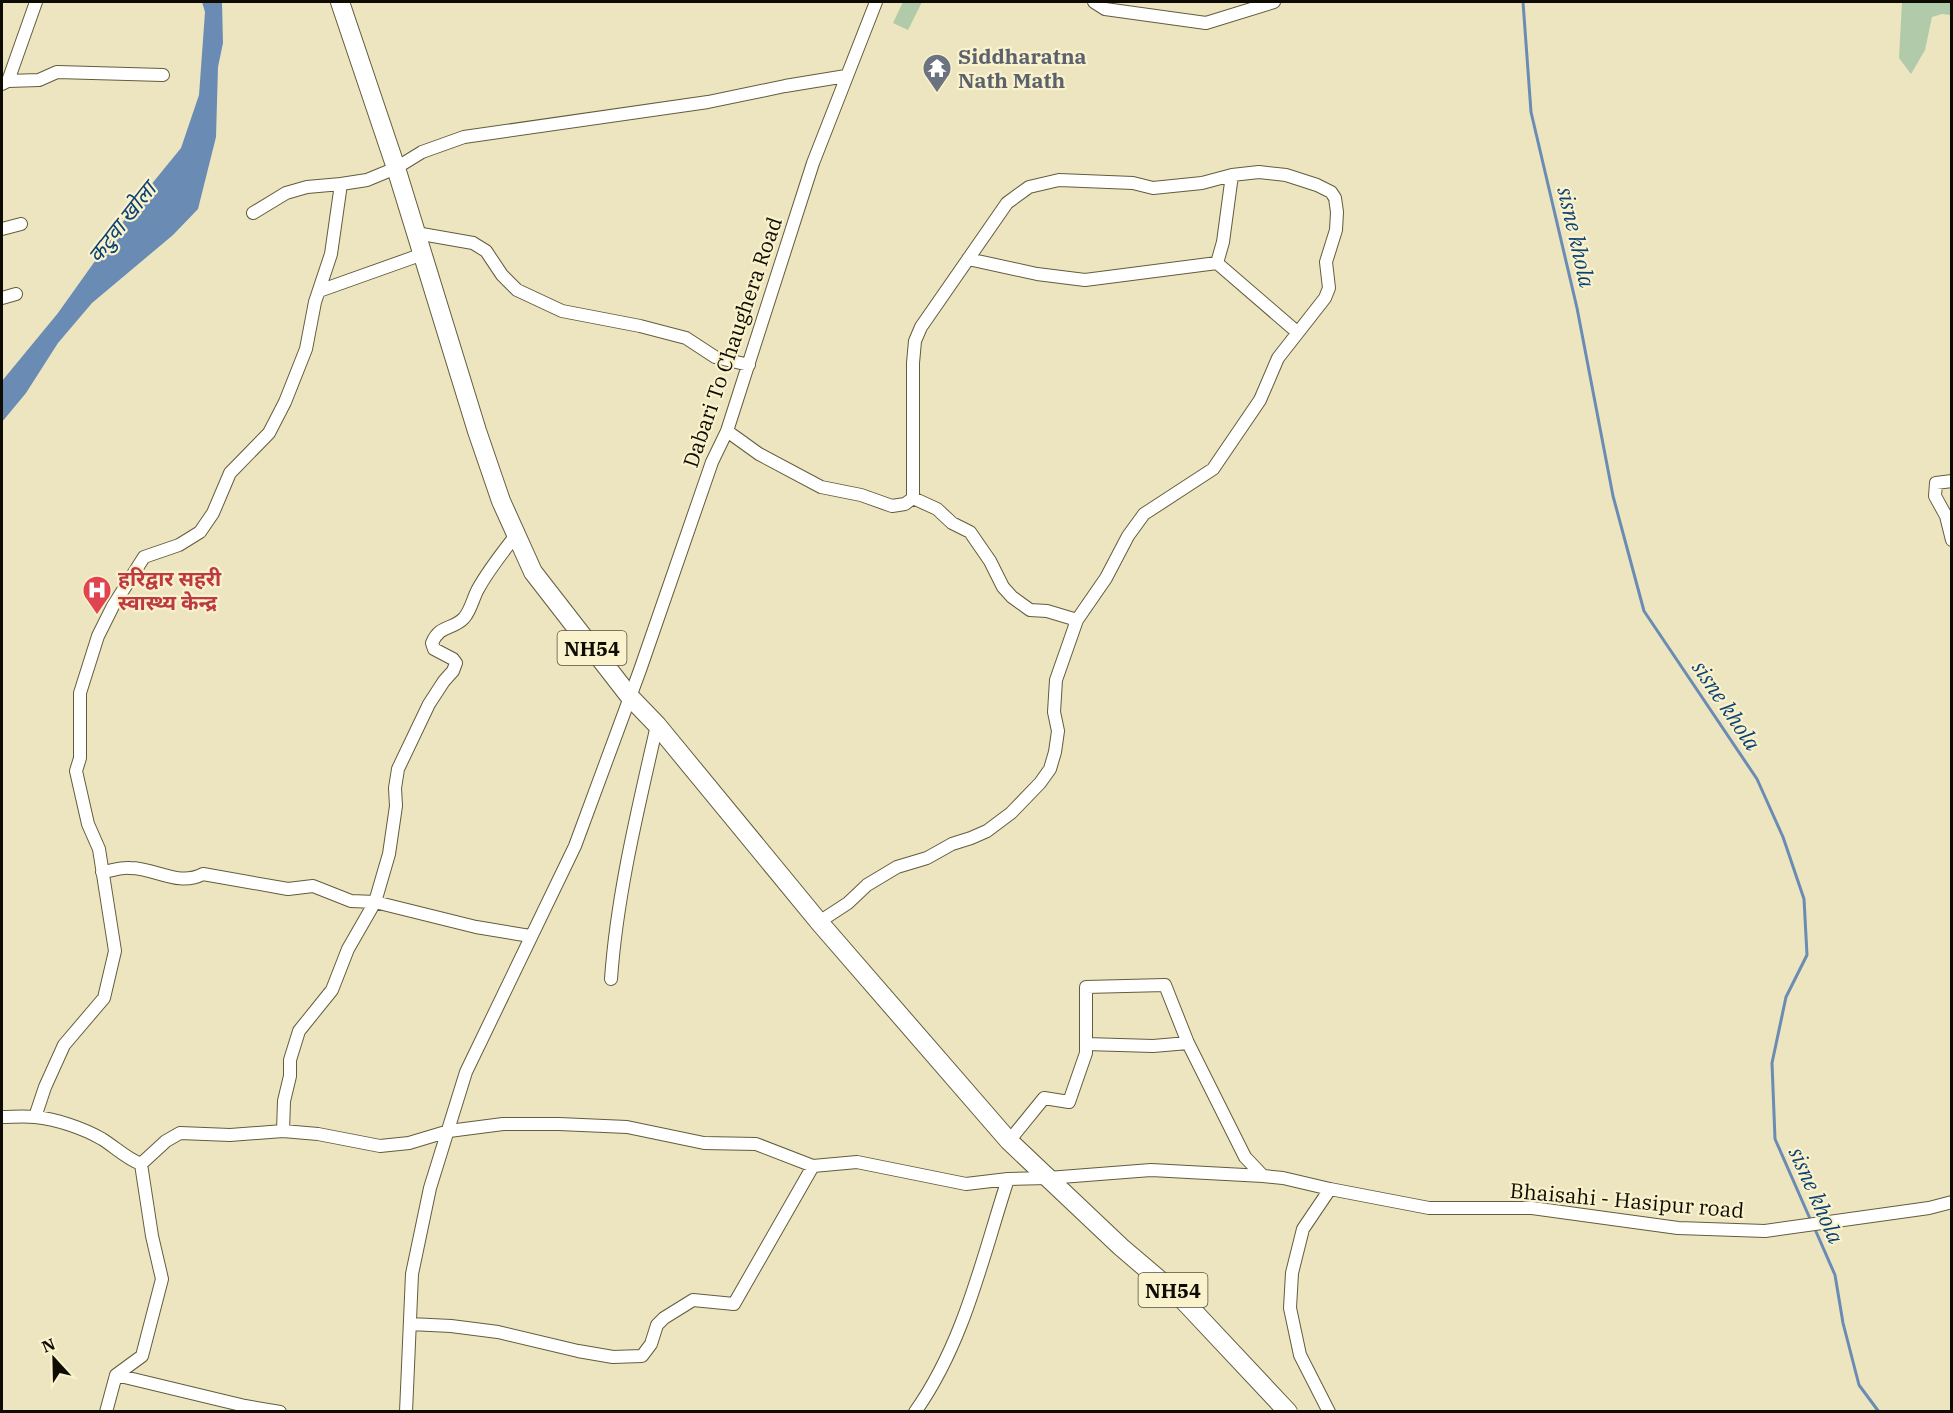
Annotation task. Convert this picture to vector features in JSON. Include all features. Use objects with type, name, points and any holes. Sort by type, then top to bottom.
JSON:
[{"type":"main road","name":"NH54","points":[[340,2],[396,168],[477,431],[501,501],[533,572],[630,697],[657,725],[819,922],[1009,1141],[1120,1247],[1182,1299],[1288,1412]]},
{"type":"street","points":[[36,2],[5,83],[39,80],[57,72],[163,75]]},
{"type":"street","name":"Dabari To Chaughera Road","points":[[405,1412],[412,1274],[430,1188],[466,1072],[575,846],[712,462],[727,430],[813,163],[876,2]]},
{"type":"street","points":[[1094,2],[1105,9],[1206,23],[1274,2]]},
{"type":"street","points":[[253,213],[286,193],[307,187],[367,180],[396,168],[422,152],[464,137],[697,104],[846,76]]},
{"type":"street","points":[[819,922],[848,903],[867,885],[897,867],[927,858],[952,844],[987,831],[1017,807],[1050,769],[1058,731],[1053,712],[1056,680],[1077,620],[1106,578],[1128,536],[1144,514],[1213,469],[1260,400],[1278,358],[1325,298],[1329,288],[1326,262],[1335,230],[1337,212],[1335,198],[1331,192],[1286,174],[1259,172],[1232,175],[1202,183],[1153,188],[1133,183],[1059,180],[1029,187],[1006,203],[930,313],[915,341],[914,498]]},
{"type":"street","points":[[1217,264],[1223,242],[1232,175]]},
{"type":"street","points":[[35,1117],[45,1087],[64,1045],[104,998],[115,951],[99,849],[88,824],[76,771],[80,758],[80,693],[98,636],[113,606],[144,557],[179,545],[200,532],[213,513],[230,473],[269,433],[285,402],[306,349],[319,291],[331,254],[341,184]]},
{"type":"street","points":[[2,229],[21,224]]},
{"type":"street","points":[[416,233],[449,237],[472,243],[486,251],[502,275],[517,290],[562,311],[686,338],[715,357],[749,365]]},
{"type":"street","points":[[319,291],[423,254]]},
{"type":"street","points":[[968,259],[1037,274],[1085,280],[1217,264],[1297,332]]},
{"type":"street","points":[[2,298],[16,294]]},
{"type":"street","points":[[727,430],[759,454],[821,487],[861,495],[892,506],[905,504],[914,498]]},
{"type":"street","points":[[1952,481],[1936,483],[1935,496],[1946,516],[1952,540]]},
{"type":"street","points":[[914,498],[970,532],[990,561],[1003,587],[1012,597],[1030,610],[1047,611],[1077,620]]},
{"type":"street","points":[[283,1131],[284,1101],[290,1076],[290,1060],[299,1031],[332,990],[348,949],[375,902],[388,854],[396,806],[395,789],[398,768],[429,704],[453,672],[456,663],[453,658],[434,649],[432,643],[436,634],[466,616],[489,571],[516,535]]},
{"type":"street","points":[[611,980],[614,939],[638,810],[657,725]]},
{"type":"street","points":[[102,872],[131,867],[175,878],[193,879],[203,874],[288,889],[313,886],[351,901],[375,902],[476,927],[530,936]]},
{"type":"street","points":[[1009,1141],[1044,1098],[1069,1102],[1086,1053],[1086,987],[1166,985],[1188,1043],[1245,1157],[1263,1176]]},
{"type":"street","points":[[1086,1044],[1153,1046],[1188,1043]]},
{"type":"street","points":[[2,1117],[35,1117],[94,1134],[114,1146],[133,1162],[141,1164]]},
{"type":"street","points":[[141,1164],[166,1141],[180,1133],[230,1135],[283,1131],[318,1134],[380,1146],[409,1143],[449,1131],[503,1124],[559,1124],[627,1127],[704,1143],[756,1144],[813,1166],[734,1304],[693,1300],[663,1318],[657,1325],[651,1344],[642,1356],[613,1357],[498,1332],[410,1324]]},
{"type":"street","name":"Bhaisahi - Hasipur road","points":[[813,1166],[857,1162],[966,1184],[1008,1179],[1048,1179],[1151,1170],[1263,1176],[1283,1178],[1429,1208],[1532,1208],[1678,1228],[1765,1232],[1850,1221],[1952,1202]]},
{"type":"street","points":[[106,1412],[116,1375],[142,1356],[162,1279],[152,1236],[141,1164]]},
{"type":"street","points":[[915,1412],[952,1347],[967,1310],[1008,1179]]},
{"type":"street","points":[[1329,1412],[1300,1355],[1290,1308],[1292,1273],[1303,1229],[1330,1189]]},
{"type":"street","points":[[116,1375],[245,1406],[280,1412]]},
{"type":"green space","points":[[903,2],[922,2],[908,30],[893,23]]},
{"type":"green space","points":[[1902,2],[1951,2],[1951,15],[1942,14],[1932,17],[1925,50],[1911,74],[1899,58]]},
{"type":"water","points":[[202,2],[222,2],[223,43],[218,67],[216,137],[198,209],[173,235],[92,303],[58,343],[26,393],[2,422],[2,381],[58,313],[137,202],[181,148],[199,95],[205,12]]},
{"type":"waterway","name":"sisne khola","points":[[1523,2],[1531,112],[1577,308],[1613,496],[1644,611],[1757,779],[1783,837],[1804,899],[1807,955],[1786,997],[1772,1063],[1775,1139],[1811,1221]]},
{"type":"waterway","name":"sisne khola","points":[[1814,1227],[1835,1275],[1843,1323],[1859,1385],[1879,1412]]},
{"type":"place","name":"Siddharatna Nath Math","points":[[937,94]]},
{"type":"place","name":"हरिद्वार सहरी स्वास्थ्य केन्द्र","points":[[97,616]]},
{"type":"water label","name":"कटुवा खोला","points":[[121,222]]}]
